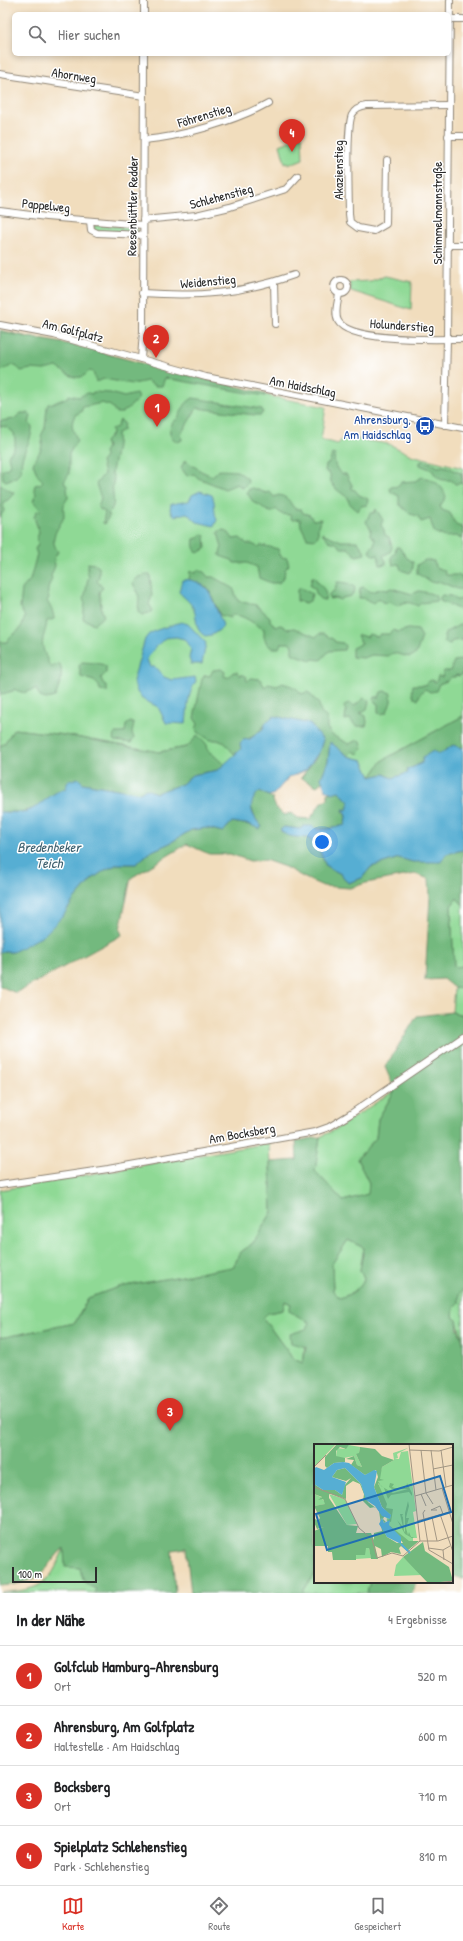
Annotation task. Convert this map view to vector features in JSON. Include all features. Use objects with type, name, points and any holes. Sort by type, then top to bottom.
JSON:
[{"type":"street","points":[[144,0],[144,12]]},
{"type":"street","name":"Schimmelmannstraße","points":[[449,12],[450,0]]},
{"type":"street","points":[[451,19],[463,19]]},
{"type":"street","name":"Reesenbüttler Redder","points":[[141,359],[144,56]]},
{"type":"street","name":"Schimmelmannstraße","points":[[444,425],[447,339],[449,56]]},
{"type":"street","name":"Ahornweg","points":[[0,74],[144,96]]},
{"type":"street","name":"Föhrenstieg","points":[[144,140],[188,132],[256,110],[268,103]]},
{"type":"street","name":"Akazienstieg","points":[[387,160],[386,224],[374,231],[358,228],[350,222],[349,214],[350,120],[353,114],[361,107],[367,106],[449,104]]},
{"type":"street","points":[[448,136],[463,136]]},
{"type":"street","name":"Schlehenstieg","points":[[143,223],[196,215],[230,207],[286,189],[298,176]]},
{"type":"street","name":"Pappelweg","points":[[0,210],[90,222],[143,223]]},
{"type":"street","points":[[90,222],[91,230],[97,234],[143,236]]},
{"type":"street","points":[[448,245],[463,245]]},
{"type":"street","name":"Weidenstieg","points":[[142,293],[180,296],[220,294],[274,282],[294,275]]},
{"type":"street","points":[[274,282],[275,324]]},
{"type":"street","name":"Holunderstieg","points":[[339,294],[337,317],[340,323],[348,329],[373,336],[388,338],[463,339]]},
{"type":"street","name":"Am Golfplatz","points":[[0,325],[54,335],[141,359]]},
{"type":"street","name":"Am Haidschlag","points":[[141,359],[213,379],[463,428]]},
{"type":"street","name":"Am Bocksberg","points":[[0,1185],[108,1169],[315,1132],[329,1127],[349,1115],[463,1037]]},
{"type":"green space","points":[[302,136],[303,159],[288,165],[288,162],[285,163],[280,145]]},
{"type":"green space","points":[[93,225],[137,227],[138,232],[95,231]]},
{"type":"green space","points":[[385,276],[412,282],[411,310],[351,291],[349,282],[370,281]]},
{"type":"green space","points":[[0,330],[274,397],[326,407],[321,440],[338,444],[344,437],[389,444],[411,455],[463,468],[463,716],[383,760],[371,777],[363,760],[348,756],[242,749],[218,770],[187,747],[159,752],[64,735],[14,729],[4,744],[0,746]]},
{"type":"green space","points":[[0,332],[74,345],[171,371],[265,393],[265,396],[165,378],[162,386],[155,386],[147,381],[133,384],[104,379],[96,382],[93,372],[89,371],[81,377],[77,377],[69,375],[57,367],[44,370],[31,369],[21,371],[13,365],[0,370]]},
{"type":"green space","points":[[93,392],[110,393],[124,397],[136,394],[138,398],[122,413],[116,413],[111,406],[102,403],[83,407],[81,412],[75,415],[73,419],[72,423],[77,440],[69,454],[69,474],[64,482],[67,486],[68,498],[64,505],[64,517],[54,538],[55,547],[58,552],[54,558],[55,566],[48,590],[49,598],[47,601],[53,612],[54,619],[47,621],[43,639],[44,652],[49,664],[52,667],[60,664],[61,677],[59,685],[55,697],[46,699],[40,697],[36,689],[21,692],[14,689],[13,691],[0,694],[0,642],[7,642],[10,637],[18,631],[25,617],[20,608],[22,589],[30,580],[37,554],[35,549],[38,544],[37,538],[39,532],[34,517],[37,511],[41,510],[33,501],[36,494],[34,489],[35,485],[40,484],[43,481],[38,476],[33,464],[42,447],[41,436],[45,428],[47,407],[48,404],[68,397],[69,395],[79,397],[87,393],[92,394]]},
{"type":"green space","points":[[193,398],[262,409],[263,412],[261,415],[255,415],[197,408],[181,434],[182,440],[178,442],[170,435],[171,427],[173,422],[178,418],[185,404]]},
{"type":"green space","points":[[21,413],[28,413],[31,415],[29,424],[32,426],[32,430],[22,459],[21,472],[16,477],[6,481],[3,479],[2,471],[4,468],[7,469],[10,464],[8,456],[15,446],[15,441],[14,433],[7,427],[0,426],[0,421],[14,419]]},
{"type":"green space","points":[[120,420],[124,423],[123,430],[117,433],[117,443],[112,474],[114,478],[113,507],[108,513],[109,517],[104,524],[105,512],[98,508],[101,498],[96,484],[104,474],[101,462],[105,457],[104,452],[107,447],[105,442],[112,434],[111,429],[117,427]]},
{"type":"green space","points":[[332,454],[335,455],[334,460],[337,468],[342,474],[346,474],[352,485],[352,489],[359,495],[368,499],[367,505],[361,506],[358,511],[349,503],[348,498],[336,489],[331,482],[330,474],[325,471],[326,465],[330,462]]},
{"type":"green space","points":[[185,460],[201,471],[212,476],[219,470],[237,471],[247,478],[248,482],[243,488],[237,484],[225,489],[198,478],[194,474],[187,476],[181,468]]},
{"type":"green space","points":[[423,461],[438,467],[444,466],[461,473],[463,483],[455,484],[451,480],[440,479],[432,470],[420,465],[420,462]]},
{"type":"green space","points":[[422,477],[434,481],[443,489],[446,497],[440,506],[442,510],[450,513],[456,525],[463,528],[463,539],[456,536],[445,537],[434,532],[430,519],[421,522],[418,516],[410,514],[399,504],[399,496],[391,492],[391,487],[399,486],[401,482],[415,481]]},
{"type":"green space","points":[[0,485],[14,493],[8,500],[3,502],[4,511],[0,517]]},
{"type":"green space","points":[[253,488],[266,493],[270,492],[274,497],[279,495],[283,496],[289,500],[295,509],[301,509],[303,513],[310,515],[313,520],[321,519],[318,526],[318,536],[315,539],[307,538],[301,526],[300,519],[292,520],[290,515],[281,514],[276,509],[271,512],[254,503],[247,493],[249,489]]},
{"type":"green space","points":[[376,509],[383,520],[381,525],[385,535],[389,537],[392,547],[390,552],[383,556],[386,564],[380,565],[378,555],[373,555],[370,552],[370,548],[374,545],[375,539],[370,535],[371,529],[366,522],[370,513],[374,513]]},
{"type":"green space","points":[[224,530],[229,533],[233,539],[240,538],[247,544],[252,544],[258,547],[261,545],[278,549],[281,557],[287,558],[289,565],[285,569],[284,577],[279,583],[271,583],[259,578],[257,567],[247,563],[234,563],[232,560],[220,556],[222,547],[218,533],[219,531]]},
{"type":"green space","points":[[322,533],[341,541],[357,541],[364,550],[365,554],[356,556],[348,548],[341,548],[336,543],[329,541]]},
{"type":"green space","points":[[201,534],[205,536],[206,548],[198,553],[195,550],[194,539],[198,538]]},
{"type":"green space","points":[[396,547],[399,547],[406,557],[413,562],[413,568],[410,573],[401,570],[399,564],[393,565],[391,557],[395,553]]},
{"type":"green space","points":[[425,560],[434,561],[435,567],[444,570],[446,575],[458,575],[463,578],[463,589],[457,589],[441,582],[434,583],[417,574],[417,565]]},
{"type":"green space","points":[[88,563],[99,567],[99,576],[97,581],[103,588],[99,592],[104,616],[94,624],[83,619],[85,603],[83,598],[89,577],[87,571]]},
{"type":"green space","points":[[197,570],[204,572],[208,577],[213,577],[233,588],[238,601],[256,605],[270,617],[270,621],[276,626],[281,625],[287,629],[294,628],[316,637],[319,634],[324,634],[335,642],[343,643],[345,646],[344,650],[329,651],[321,660],[313,659],[311,661],[292,653],[292,645],[289,643],[281,643],[279,648],[272,648],[267,644],[264,637],[264,629],[240,616],[231,615],[230,618],[220,615],[208,588],[189,580],[190,571],[196,573]]},
{"type":"green space","points":[[150,574],[152,596],[149,604],[152,609],[151,612],[142,615],[138,612],[139,597],[133,583],[138,577]]},
{"type":"green space","points":[[312,577],[315,577],[326,593],[325,600],[319,598],[315,589],[310,586]]},
{"type":"green space","points":[[337,582],[354,586],[355,590],[351,596],[340,600],[335,598],[329,599],[329,594],[335,590]]},
{"type":"green space","points":[[364,587],[371,592],[391,588],[412,594],[419,591],[435,595],[437,601],[421,603],[418,606],[411,603],[403,603],[398,606],[389,602],[382,602],[379,598],[373,603],[363,598],[359,598],[360,588]]},
{"type":"green space","points":[[301,588],[312,594],[310,601],[305,603],[297,601],[297,590]]},
{"type":"green space","points":[[442,595],[451,596],[456,600],[462,599],[463,614],[458,609],[440,601],[440,597]]},
{"type":"green space","points":[[463,623],[463,640],[452,641],[450,644],[445,643],[444,636],[446,632]]},
{"type":"green space","points":[[408,629],[418,630],[422,637],[416,654],[410,657],[393,653],[388,656],[372,655],[363,658],[352,657],[352,648],[361,644],[357,636],[359,635],[367,637],[369,634],[378,637],[380,634],[389,634],[393,630],[398,632]]},
{"type":"green space","points":[[454,661],[463,661],[462,674],[451,677],[447,681],[439,684],[436,691],[430,692],[425,689],[420,694],[418,700],[413,696],[413,685],[426,685],[427,682],[432,680],[436,682],[438,676],[442,677],[444,671],[450,671]]},
{"type":"green space","points":[[82,662],[97,663],[106,666],[106,673],[101,678],[103,683],[107,686],[107,692],[100,691],[99,686],[94,681],[81,677],[79,666]]},
{"type":"green space","points":[[221,669],[225,672],[224,676],[226,677],[229,677],[233,672],[237,672],[239,675],[244,675],[247,677],[246,680],[248,681],[251,678],[260,679],[265,687],[268,684],[277,686],[282,683],[296,688],[301,694],[308,692],[319,704],[321,713],[327,718],[327,728],[332,735],[349,744],[358,740],[361,741],[363,749],[358,754],[352,751],[348,756],[330,743],[328,761],[321,778],[323,781],[317,786],[301,778],[319,753],[323,740],[310,724],[274,716],[253,737],[243,740],[242,749],[234,754],[225,743],[217,740],[210,740],[199,733],[196,729],[198,724],[194,718],[202,679],[205,675],[210,676],[213,670]]},
{"type":"green space","points":[[384,691],[391,693],[391,702],[387,712],[381,714],[378,713],[378,704],[374,700],[375,697],[379,697],[381,692]]},
{"type":"green space","points":[[364,698],[369,701],[367,709],[360,713],[366,716],[366,726],[357,726],[353,724],[350,719],[345,720],[346,711],[344,707],[346,704],[349,703],[354,706]]},
{"type":"green space","points":[[463,716],[463,748],[453,745],[440,754],[407,770],[408,773],[392,778],[384,774],[371,777],[383,760]]},
{"type":"green space","points":[[130,722],[134,724],[132,733],[134,738],[131,743],[114,741],[115,733],[125,732],[126,725]]},
{"type":"green space","points":[[14,729],[64,735],[159,752],[187,747],[197,735],[207,745],[208,751],[224,764],[218,770],[192,775],[182,784],[156,793],[146,789],[140,793],[83,783],[60,790],[33,809],[20,812],[0,812],[0,746],[4,744]]},
{"type":"green space","points":[[260,791],[272,798],[276,808],[284,815],[291,813],[297,818],[310,819],[321,803],[328,799],[328,793],[339,791],[349,802],[347,810],[344,809],[343,812],[346,816],[345,825],[324,828],[304,826],[300,829],[284,827],[295,837],[309,838],[317,844],[326,866],[341,874],[348,883],[362,878],[371,867],[399,858],[413,862],[463,850],[463,905],[457,898],[451,906],[454,967],[463,966],[463,989],[454,988],[443,979],[425,980],[430,897],[429,879],[415,874],[366,883],[350,888],[323,886],[285,867],[265,860],[250,861],[230,854],[209,854],[187,844],[131,878],[120,929],[122,935],[16,993],[0,986],[0,952],[13,952],[63,916],[73,901],[92,879],[105,870],[118,864],[136,864],[150,852],[170,843],[191,830],[207,828],[223,832],[232,822],[262,827],[255,818],[250,804],[253,797]]},
{"type":"green space","points":[[457,898],[463,905],[463,966],[454,968],[451,906]]},
{"type":"green space","points":[[454,988],[463,989],[463,1015],[452,1012]]},
{"type":"green space","points":[[452,1012],[463,1015],[463,1290],[459,1294],[459,1303],[454,1307],[453,1317],[457,1320],[458,1329],[463,1341],[463,1579],[453,1576],[453,1444],[314,1444],[314,1575],[302,1593],[191,1593],[186,1548],[172,1550],[175,1593],[94,1593],[96,1589],[89,1586],[85,1581],[80,1568],[65,1567],[64,1548],[37,1577],[22,1583],[0,1586],[0,1338],[75,1323],[88,1298],[119,1287],[233,1267],[241,1252],[253,1243],[272,1212],[270,1162],[297,1160],[296,1141],[320,1137],[315,1171],[343,1201],[368,1194],[369,1183],[357,1159],[376,1138],[378,1119],[395,1090],[385,1067],[417,1016]],"holes":[[[348,1240],[364,1248],[360,1270],[364,1279],[360,1286],[354,1291],[340,1298],[333,1291],[332,1264]],[[285,1301],[291,1304],[289,1311],[310,1323],[306,1329],[290,1334],[291,1343],[306,1347],[303,1363],[293,1359],[263,1318],[268,1313],[283,1310]]]},
{"type":"green space","points":[[395,1090],[378,1119],[376,1138],[357,1159],[369,1183],[369,1194],[343,1201],[315,1171],[320,1137],[336,1129]]},
{"type":"green space","points":[[269,1143],[272,1212],[253,1243],[241,1252],[233,1267],[119,1287],[88,1298],[75,1323],[0,1338],[0,1190]]},
{"type":"green space","points":[[348,1240],[364,1248],[360,1270],[364,1279],[360,1286],[354,1291],[340,1298],[333,1291],[332,1263]]},
{"type":"green space","points":[[463,1290],[463,1341],[457,1320],[453,1317],[454,1307],[459,1303],[459,1294]]},
{"type":"green space","points":[[285,1301],[291,1304],[290,1311],[310,1323],[306,1337],[303,1363],[293,1359],[263,1318],[268,1313],[283,1310]]},
{"type":"green space","points":[[64,1548],[79,1565],[84,1581],[88,1585],[97,1589],[94,1593],[0,1593],[20,1591],[40,1585],[54,1570]]},
{"type":"green space","points":[[314,1575],[314,1583],[370,1583],[367,1593],[302,1593]]},
{"type":"green space","points":[[370,1583],[416,1583],[412,1593],[367,1593]]},
{"type":"water","points":[[200,491],[212,495],[217,520],[214,526],[197,522],[187,513],[174,516],[170,510],[171,504],[189,501],[192,495]]},
{"type":"water","points":[[182,580],[198,582],[210,593],[223,625],[222,628],[212,635],[205,636],[199,631],[193,607],[179,592]]},
{"type":"water","points":[[181,622],[188,624],[206,643],[202,664],[191,664],[189,658],[191,649],[184,639],[176,637],[165,638],[147,659],[150,667],[155,667],[164,677],[172,680],[195,677],[196,681],[188,702],[186,724],[166,723],[158,707],[142,699],[137,692],[133,681],[145,639],[149,634]]},
{"type":"water","name":"Bredenbeker Teich","points":[[274,716],[310,724],[323,740],[319,752],[306,770],[288,778],[274,794],[269,796],[260,791],[253,800],[253,813],[262,827],[259,829],[251,825],[232,822],[223,832],[207,828],[191,830],[170,843],[150,852],[136,864],[118,864],[105,870],[92,879],[73,901],[63,916],[43,936],[13,952],[0,952],[0,812],[30,810],[57,792],[65,789],[68,781],[78,778],[83,783],[140,793],[146,789],[156,793],[182,784],[192,775],[218,770],[241,749],[240,743],[243,740],[250,739],[263,729],[266,722]]},
{"type":"water","points":[[330,742],[348,756],[363,760],[371,777],[384,774],[392,778],[408,773],[407,770],[422,763],[423,757],[433,751],[440,754],[453,745],[463,748],[463,850],[446,854],[441,862],[413,862],[399,858],[371,867],[362,878],[348,883],[341,874],[326,866],[317,844],[309,838],[293,837],[283,833],[280,830],[284,827],[300,829],[304,826],[312,826],[318,830],[345,825],[346,816],[343,809],[347,810],[349,802],[339,791],[332,793],[325,789],[321,778],[328,761]]},
{"type":"place","name":"Spielplatz Schlehenstieg","points":[[292,152]]},
{"type":"place","name":"Ahrensburg, Am Golfplatz","points":[[156,358]]},
{"type":"place","name":"Ahrensburg, Am Haidschlag","points":[[425,426]]},
{"type":"place","name":"Golfclub Hamburg-Ahrensburg","points":[[157,427]]},
{"type":"place","name":"Bocksberg","points":[[170,1431]]}]
